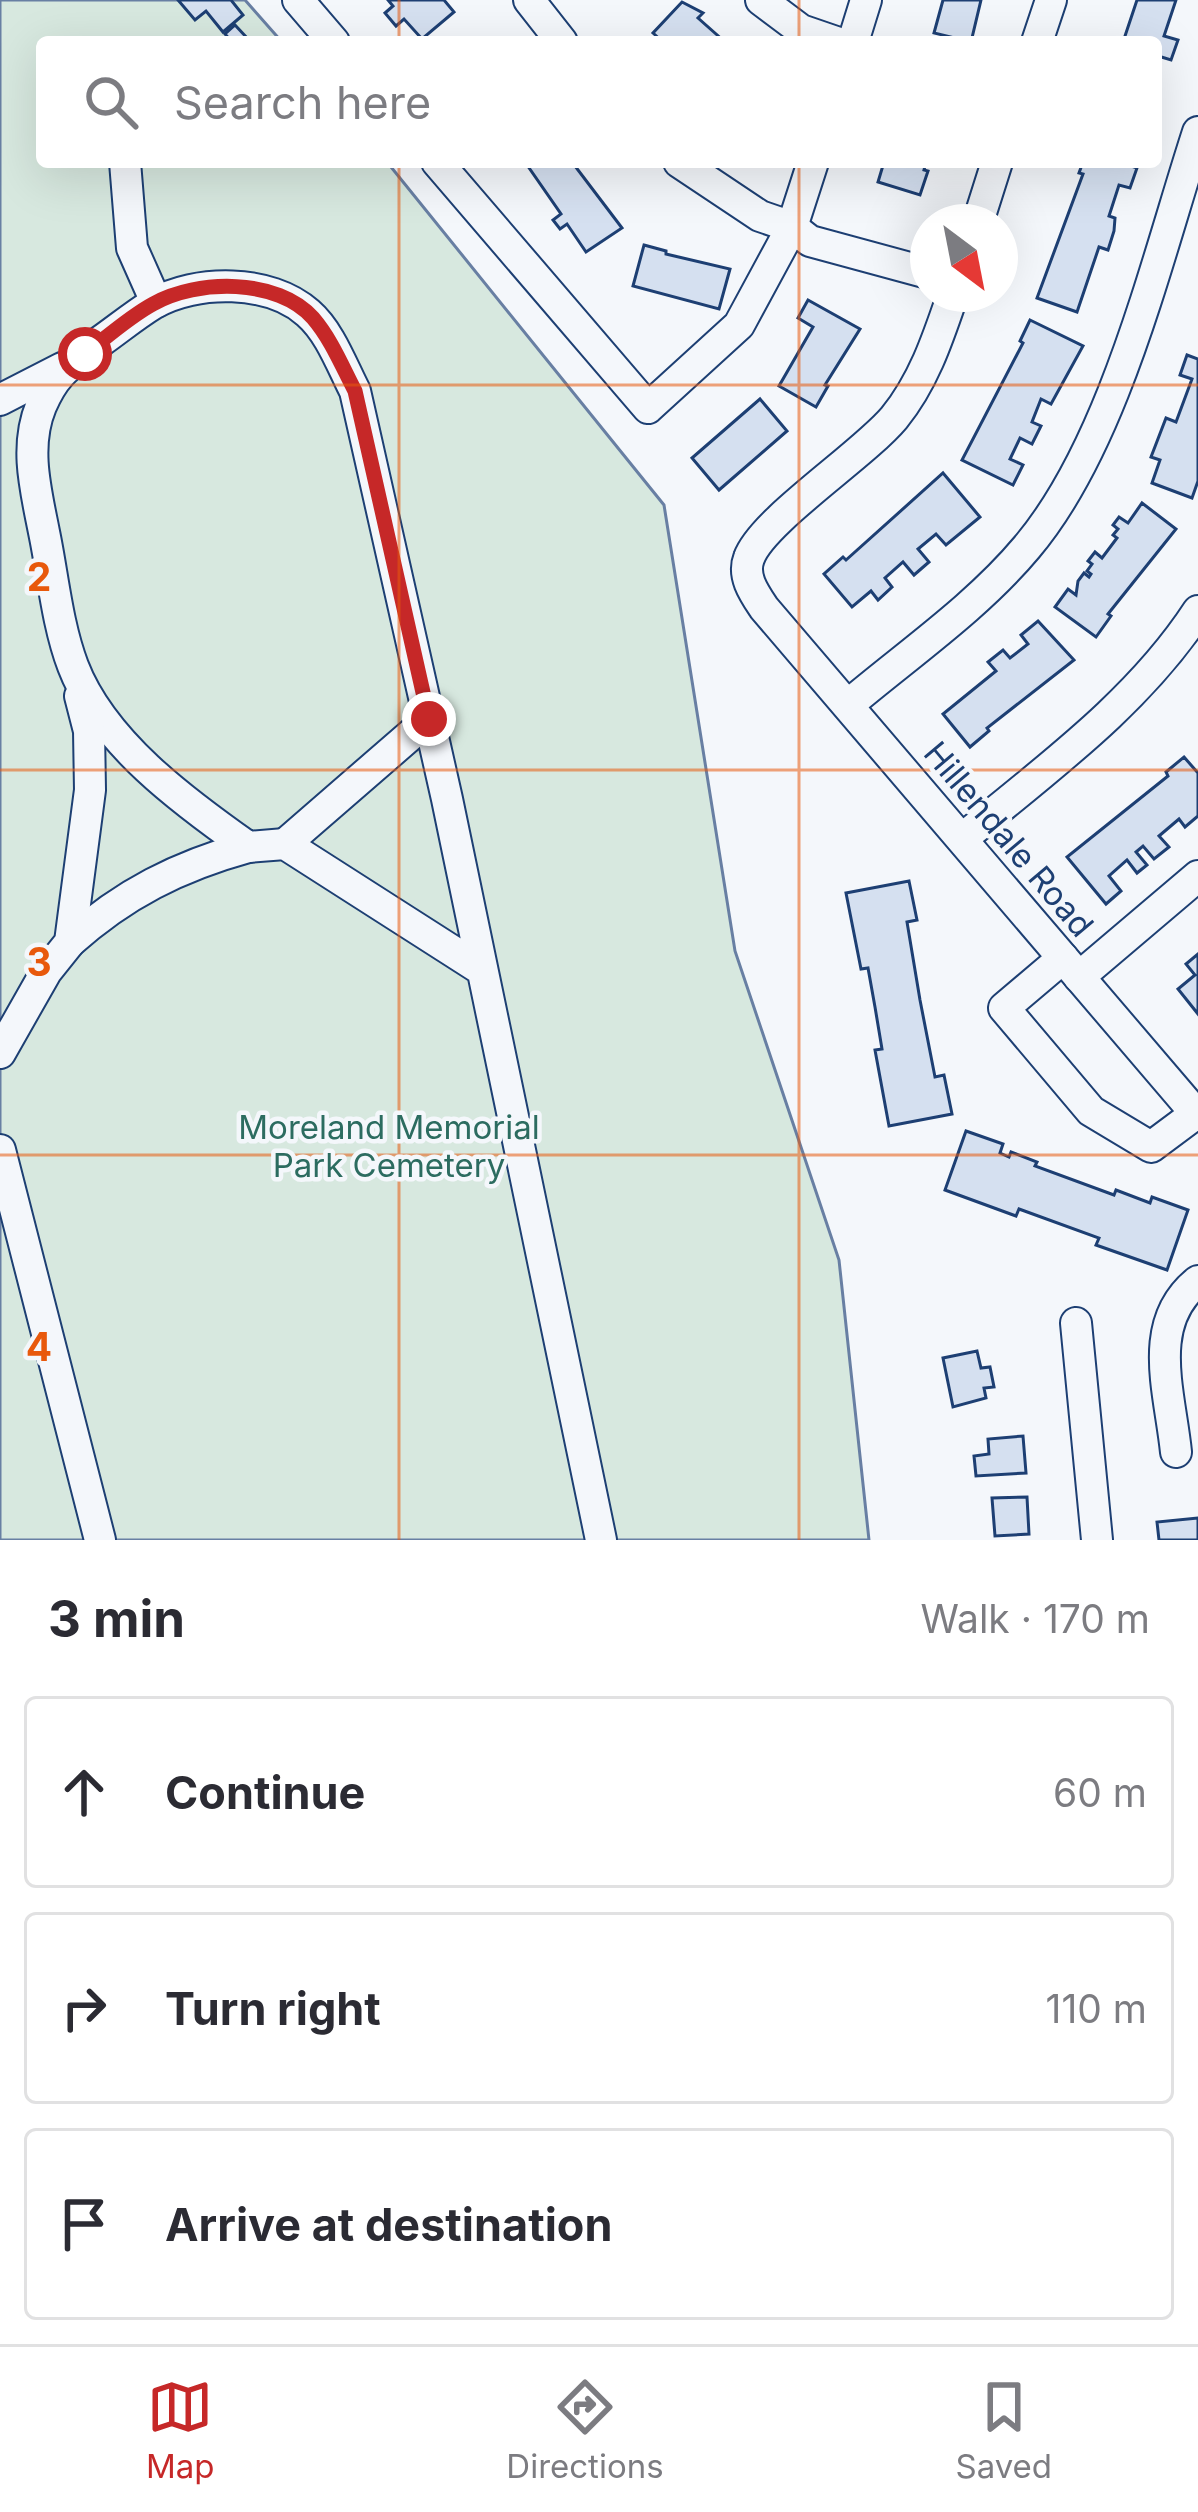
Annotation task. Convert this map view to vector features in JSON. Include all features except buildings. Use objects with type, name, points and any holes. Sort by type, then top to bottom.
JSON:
[{"type":"street","points":[[298,0],[329,36]]},
{"type":"street","points":[[761,0],[801,30],[818,36]]},
{"type":"street","points":[[855,36],[866,0]]},
{"type":"street","points":[[1039,36],[1051,0]]},
{"type":"street","points":[[540,4],[559,36]]},
{"type":"street","points":[[848,705],[1002,575],[1030,544],[1077,472],[1129,344],[1198,132]]},
{"type":"street","points":[[125,168],[132,248],[156,302]]},
{"type":"street","points":[[442,168],[647,408],[740,325],[792,226],[811,168]]},
{"type":"street","points":[[688,168],[760,216],[792,226],[810,242],[910,268]]},
{"type":"street","points":[[984,204],[996,168]]},
{"type":"street","points":[[0,400],[62,368],[156,302],[194,290],[267,290],[310,314],[331,344],[355,391],[602,1540]]},
{"type":"street","name":"Hillendale Road","points":[[947,312],[931,358],[894,417],[754,547],[746,562],[747,577],[764,608],[1197,1114]]},
{"type":"street","points":[[62,368],[40,409],[33,436],[33,479],[89,731],[90,790],[70,942]]},
{"type":"street","points":[[962,839],[1122,702],[1198,611]]},
{"type":"street","points":[[74,667],[125,744],[158,778],[248,847]]},
{"type":"street","points":[[0,1053],[46,973],[70,942],[106,909],[176,870],[248,847],[285,844],[429,719]]},
{"type":"street","points":[[285,844],[482,970]]},
{"type":"street","points":[[1197,1114],[1151,1147],[1091,1111],[1004,1008],[1071,968],[1198,876]]},
{"type":"street","points":[[0,1150],[100,1540]]},
{"type":"street","points":[[1176,1452],[1164,1331],[1172,1308],[1198,1281]]},
{"type":"street","points":[[1076,1323],[1097,1540]]},
{"type":"green space","name":"Moreland Memorial Park Cemetery","points":[[0,0],[245,0],[277,36],[36,36],[36,168],[392,168],[664,505],[735,951],[839,1260],[869,1540],[0,1540]]},
{"type":"route","points":[[85,354],[156,302],[194,290],[267,290],[310,314],[355,391],[429,719]]}]
